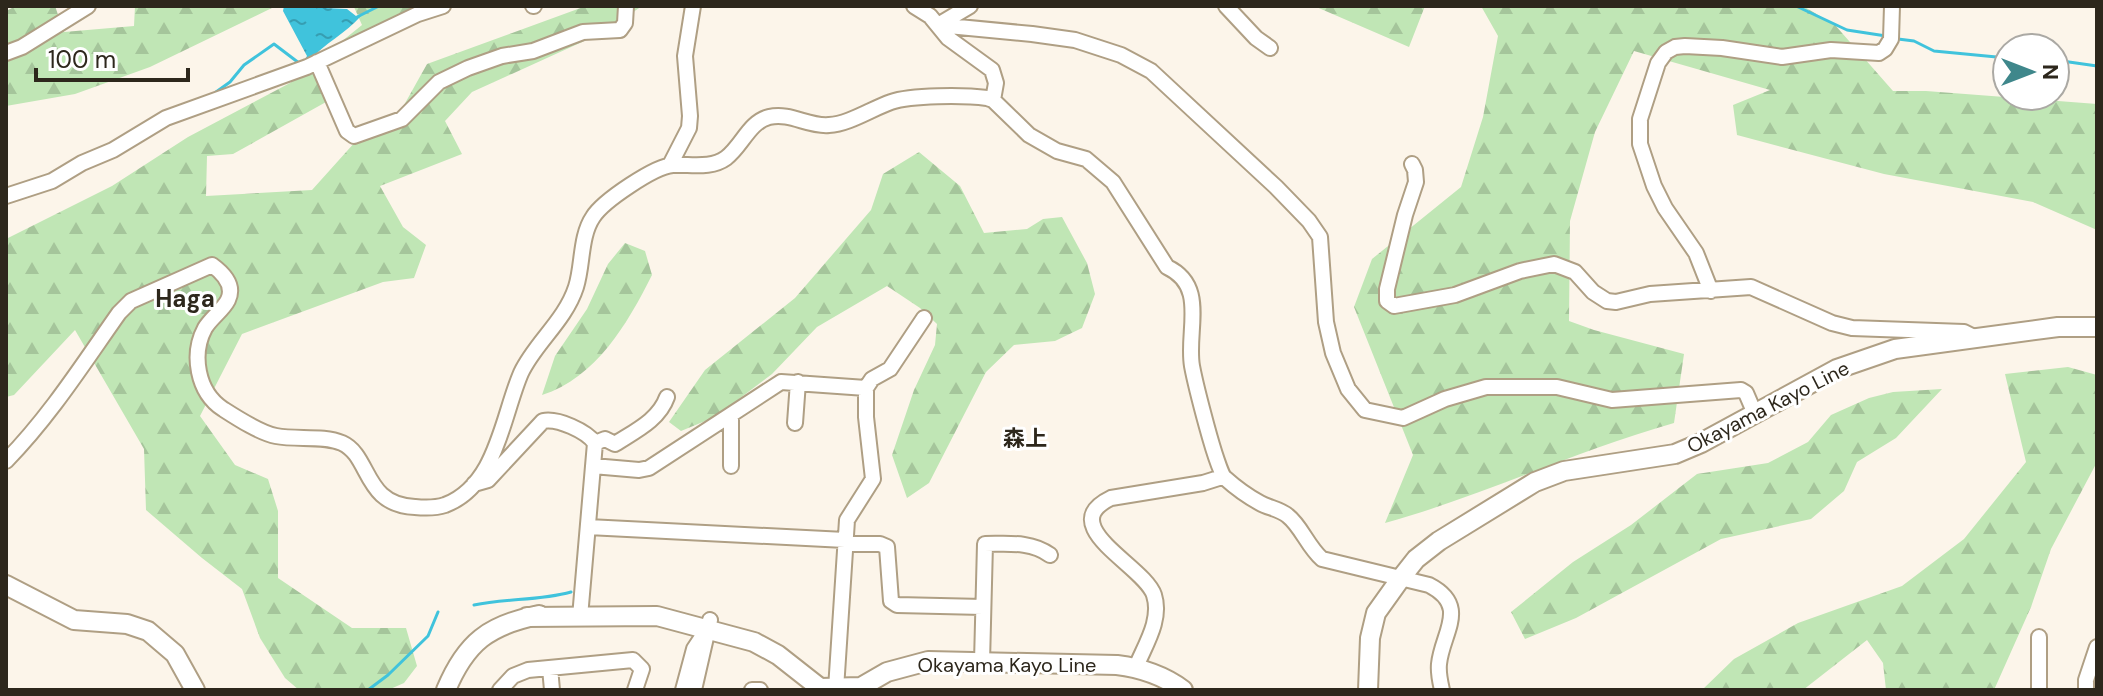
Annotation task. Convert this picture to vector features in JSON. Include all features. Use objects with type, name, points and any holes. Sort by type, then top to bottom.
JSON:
[{"type":"main road","name":"Okayama Kayo Line","points":[[1368,690],[1370,638],[1376,613],[1416,559],[1439,541],[1535,482],[1564,471],[1675,454],[1837,369],[1895,349],[2058,327],[2097,327]]},
{"type":"main road","points":[[6,585],[74,620],[127,624],[148,631],[175,654],[195,690]]},
{"type":"main road","points":[[446,690],[465,652],[502,624],[527,617],[580,614],[657,616],[709,624],[778,655],[820,688],[840,689]]},
{"type":"main road","name":"Okayama Kayo Line","points":[[840,689],[861,687],[887,672],[914,663],[982,662],[1136,667],[1183,690]]},
{"type":"street","points":[[6,53],[22,47],[88,6]]},
{"type":"street","points":[[6,196],[52,181],[166,118],[317,62],[418,14],[443,6]]},
{"type":"street","points":[[317,62],[347,131],[354,136],[402,119],[439,82],[468,68],[502,56],[533,51],[583,32],[620,30],[625,23],[626,6]]},
{"type":"street","points":[[670,165],[689,128],[685,56],[693,6]]},
{"type":"street","points":[[914,6],[930,16],[948,38],[992,70],[996,83],[993,100]]},
{"type":"street","points":[[938,25],[970,6]]},
{"type":"street","points":[[1226,6],[1256,38],[1270,48]]},
{"type":"street","points":[[1711,291],[1696,253],[1654,186],[1640,144],[1640,119],[1658,63],[1666,52],[1685,46],[1782,57],[1831,50],[1879,53],[1891,38],[1892,6]]},
{"type":"street","points":[[938,25],[1075,40],[1121,55],[1151,71],[1276,187],[1320,237],[1326,322],[1333,353],[1348,389],[1365,410],[1403,418],[1445,399],[1486,387],[1557,387],[1612,400],[1741,390],[1746,393],[1755,414]]},
{"type":"street","points":[[6,461],[37,429],[119,313],[131,301],[212,265],[229,283],[229,298],[200,339],[198,371],[203,388],[222,408],[273,436],[344,443],[378,491],[390,501],[403,507],[443,506],[474,484],[492,453],[521,373],[565,310],[576,287],[587,231],[593,217],[603,207],[651,173],[670,165],[698,166],[726,158],[751,129],[770,117],[793,117],[829,125],[899,99],[974,96],[993,100],[1029,135],[1057,151],[1086,159],[1113,182],[1167,267],[1181,273],[1190,288],[1192,365],[1222,477],[1258,502],[1286,513],[1310,548],[1322,559],[1439,590],[1451,609],[1452,621],[1439,662],[1442,690]]},
{"type":"street","points":[[1412,164],[1416,182],[1387,289],[1387,301],[1394,306],[1455,295],[1520,271],[1554,264],[1575,272],[1593,292],[1607,301],[1616,302],[1650,294],[1751,287],[1832,323],[1852,328],[1964,332],[1980,339]]},
{"type":"street","points":[[840,689],[847,520],[873,479],[866,388],[872,379],[890,369],[924,318]]},
{"type":"street","points":[[593,466],[649,468],[781,382],[866,388]]},
{"type":"street","points":[[795,423],[798,382]]},
{"type":"street","points":[[595,443],[605,439],[615,444],[638,431],[664,405],[667,397]]},
{"type":"street","points":[[731,415],[731,466]]},
{"type":"street","points":[[474,484],[488,480],[543,421],[549,419],[589,435],[595,443],[580,614]]},
{"type":"street","points":[[1136,667],[1154,625],[1157,609],[1154,596],[1149,584],[1116,555],[1092,527],[1092,513],[1097,504],[1111,498],[1222,477]]},
{"type":"street","points":[[588,527],[880,544],[887,547],[891,601],[897,605],[983,607]]},
{"type":"street","points":[[982,662],[985,544],[1027,545],[1040,548],[1050,555]]},
{"type":"street","points":[[683,690],[694,649],[709,624]]},
{"type":"street","points":[[694,690],[705,653],[709,624]]},
{"type":"street","points":[[2039,637],[2039,690]]},
{"type":"street","points":[[2086,690],[2086,680],[2097,647]]},
{"type":"street","points":[[500,690],[513,676],[528,670],[633,660],[642,669],[635,690]]},
{"type":"street","points":[[550,668],[552,690]]},
{"type":"street","points":[[752,690],[760,690]]},
{"type":"green space","points":[[16,6],[55,6],[64,32],[134,26],[135,6],[276,6],[150,67],[75,94],[6,106],[6,11]]},
{"type":"green space","points":[[341,6],[430,6],[317,67],[329,91],[326,102],[233,154],[207,156],[206,196],[312,190],[356,141],[394,123],[427,64],[586,6],[642,6],[604,32],[472,92],[445,121],[462,154],[380,186],[403,227],[426,245],[414,278],[383,282],[242,334],[200,416],[235,465],[268,479],[278,511],[278,578],[352,628],[406,628],[417,666],[404,683],[388,690],[299,690],[285,678],[260,638],[242,589],[146,510],[144,449],[75,330],[14,395],[6,397],[6,239],[112,186],[188,137],[290,83],[362,25],[354,7]]},
{"type":"green space","points":[[1314,6],[1425,6],[1409,47]]},
{"type":"green space","points":[[1481,6],[1803,6],[1835,25],[1893,91],[1991,96],[1991,112],[2071,112],[2071,102],[2097,104],[2097,230],[2033,202],[1884,174],[1737,135],[1733,105],[1770,90],[1634,51],[1595,132],[1570,221],[1569,321],[1684,354],[1674,423],[1385,523],[1413,455],[1354,307],[1372,259],[1461,187],[1483,117],[1498,36]]},
{"type":"green space","points":[[919,152],[960,186],[984,233],[1027,229],[1043,219],[1062,217],[1087,263],[1095,294],[1082,328],[1055,341],[1014,345],[986,372],[929,483],[907,498],[892,455],[914,390],[935,345],[937,324],[920,308],[887,286],[817,327],[772,374],[715,417],[681,431],[669,422],[705,370],[795,298],[871,210],[883,174]]},
{"type":"green space","points":[[625,243],[645,251],[652,275],[643,293],[621,330],[594,362],[579,376],[542,395],[555,356],[587,309],[608,264]]},
{"type":"green space","points":[[2068,367],[2097,375],[2097,462],[2051,549],[2031,607],[1994,690],[1886,690],[1883,663],[1867,640],[1803,690],[1702,690],[1734,659],[1798,623],[1902,586],[1964,539],[2026,462],[2005,374]]},
{"type":"green space","points":[[1942,389],[1896,438],[1857,462],[1844,491],[1811,519],[1721,539],[1576,618],[1525,639],[1511,612],[1573,562],[1631,525],[1697,474],[1768,463],[1808,442],[1831,415],[1869,398],[1893,392]]},
{"type":"water","points":[[284,6],[347,9],[361,16],[303,63],[307,56],[283,11]]},
{"type":"waterway","points":[[357,17],[379,6]]},
{"type":"waterway","points":[[1796,6],[1847,30],[1886,36]]},
{"type":"waterway","points":[[1898,39],[1914,41],[1934,51],[1991,56]]},
{"type":"waterway","points":[[216,92],[230,82],[244,65],[274,44],[299,63]]},
{"type":"waterway","points":[[2071,62],[2097,66]]},
{"type":"waterway","points":[[474,605],[571,592]]},
{"type":"waterway","points":[[368,690],[428,636],[438,612]]},
{"type":"district","name":"Haga","points":[[185,299]]},
{"type":"district","name":"森上","points":[[1025,438]]}]
